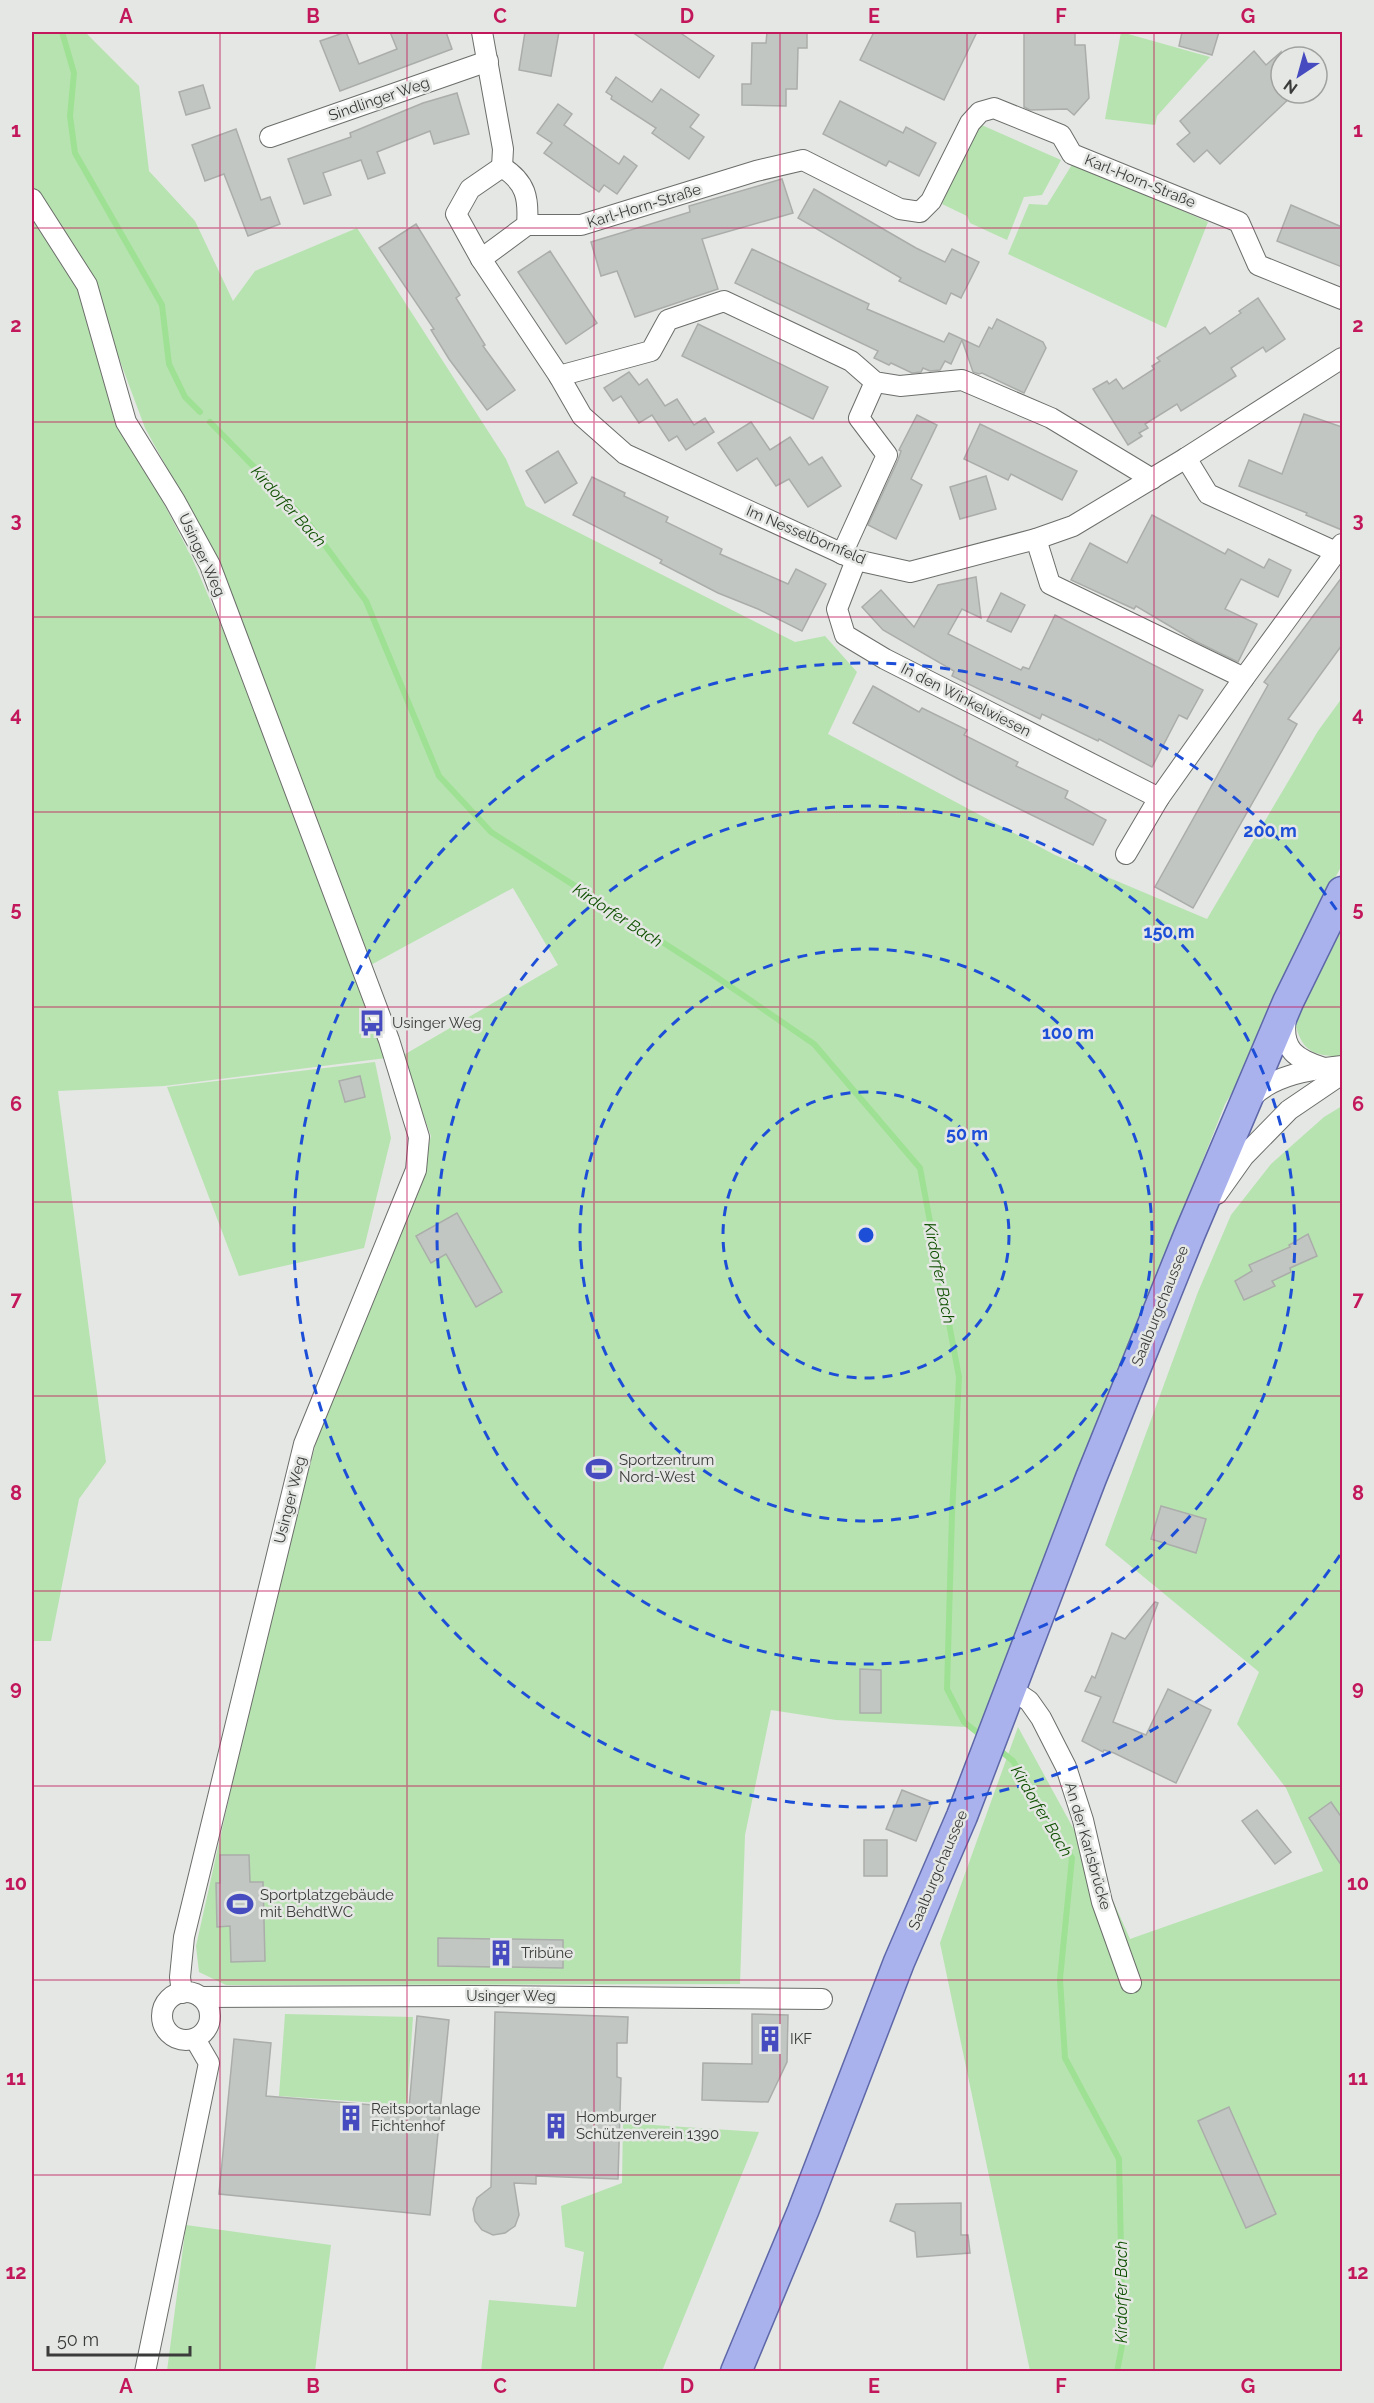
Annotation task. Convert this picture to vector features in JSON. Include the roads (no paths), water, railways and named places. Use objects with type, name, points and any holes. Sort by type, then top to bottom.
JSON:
[{"type":"main road","name":"Saalburgchaussee","points":[[736,2372],[803,2211],[899,1962],[996,1728],[1091,1478],[1190,1233],[1288,1002],[1342,892]]},
{"type":"street","points":[[482,32],[503,149],[502,167],[517,176],[528,201],[527,225],[482,259]]},
{"type":"street","name":"Sindlinger Weg","points":[[270,137],[488,61]]},
{"type":"street","name":"Karl-Horn-Straße","points":[[527,225],[581,225],[756,171],[803,160],[900,209],[920,212],[931,201],[970,123],[980,112],[994,108],[1061,135],[1072,154],[1239,222],[1258,265],[1342,299]]},
{"type":"street","name":"Im Nesselbornfeld","points":[[502,167],[470,189],[456,214],[582,416],[625,454],[849,557],[910,572],[1036,539],[1073,526],[1186,458],[1342,358]]},
{"type":"street","name":"Usinger Weg","points":[[32,199],[87,285],[126,422],[175,501],[210,565],[381,1019],[410,1103],[419,1137],[416,1170],[304,1444],[184,1937],[180,1977],[192,1995],[208,2007],[210,2020],[205,2031],[195,2039]]},
{"type":"street","points":[[559,376],[651,351],[668,320],[724,301],[851,361],[875,382],[900,386],[962,380],[1051,418],[1152,479]]},
{"type":"street","name":"In den Winkelwiesen","points":[[875,382],[860,418],[887,455],[849,557],[837,609],[845,635],[885,659],[1159,798]]},
{"type":"street","points":[[1126,854],[1159,798],[1339,548],[1208,494],[1186,458]]},
{"type":"street","points":[[1036,539],[1050,584],[1244,678]]},
{"type":"street","points":[[1288,1002],[1283,1035],[1290,1049],[1303,1061],[1336,1069]]},
{"type":"street","points":[[1242,1110],[1257,1091],[1268,1084],[1336,1069]]},
{"type":"street","points":[[1190,1233],[1244,1156],[1290,1110],[1336,1069]]},
{"type":"street","name":"An der Karlsbrücke","points":[[1010,1688],[1029,1701],[1041,1718],[1066,1767],[1083,1820],[1102,1902],[1131,1983]]},
{"type":"street","points":[[145,2372],[209,2063],[195,2039],[185,2040],[175,2037],[164,2023],[163,2010],[176,1995],[192,1995]]},
{"type":"street","name":"Usinger Weg","points":[[192,1995],[822,1999]]},
{"type":"waterway","name":"Kirdorfer Bach","points":[[62,32],[74,73],[70,116],[75,153],[162,305],[169,364],[185,397],[200,412]]},
{"type":"waterway","name":"Kirdorfer Bach","points":[[210,422],[307,521],[366,601],[439,776],[491,832],[712,974],[814,1044],[920,1168],[959,1377],[947,1689],[964,1722],[983,1737]]},
{"type":"waterway","name":"Kirdorfer Bach","points":[[996,1747],[1013,1761],[1072,1858],[1060,1979],[1065,2058],[1119,2159],[1123,2340],[1117,2372]]},
{"type":"place","name":"Usinger Weg","points":[[372,1023]]},
{"type":"place","name":"Sportzentrum Nord-West","points":[[599,1469]]},
{"type":"place","name":"Sportplatzgebäude mit BehdtWC","points":[[240,1904]]},
{"type":"place","name":"Tribüne","points":[[501,1953]]},
{"type":"place","name":"IKF","points":[[770,2039]]},
{"type":"place","name":"Reitsportanlage Fichtenhof","points":[[351,2118]]},
{"type":"place","name":"Homburger Schützenverein 1390","points":[[556,2126]]}]
